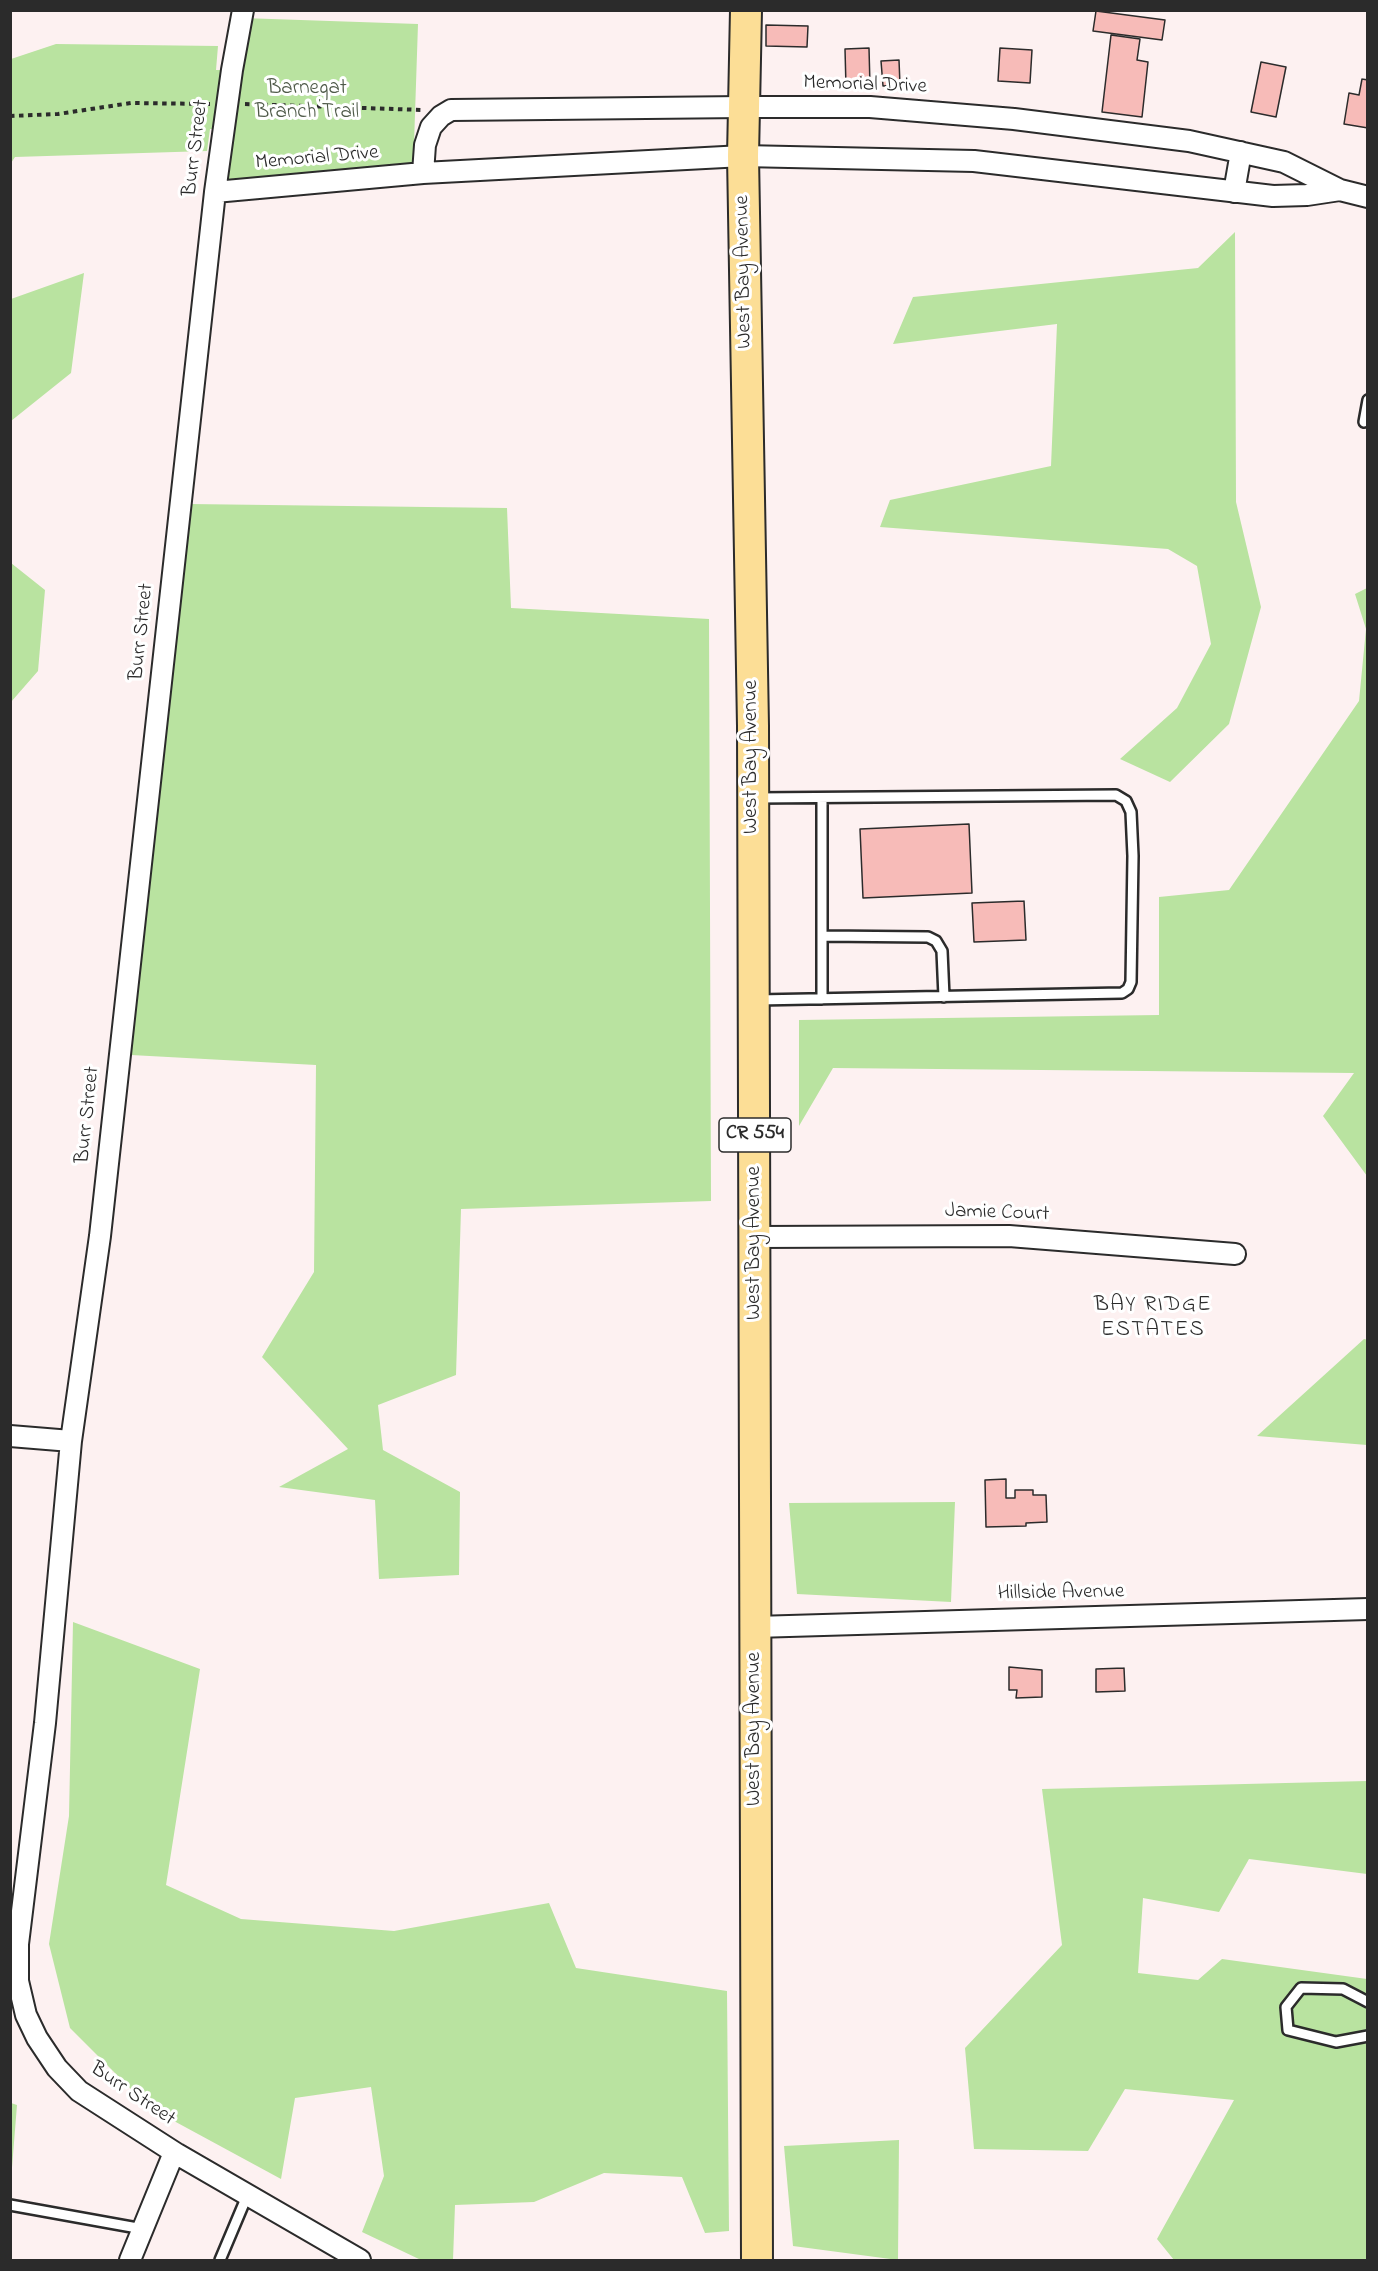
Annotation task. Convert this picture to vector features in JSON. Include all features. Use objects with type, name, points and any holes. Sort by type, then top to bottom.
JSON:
[{"type":"main road","name":"West Bay Avenue","points":[[746,10],[743,156],[754,798],[755,1000],[757,2260]]},
{"type":"street","name":"Burr Street","points":[[243,10],[215,192],[100,1236],[71,1441],[45,1723],[14,1943],[18,1980],[26,2015],[57,2068],[79,2091],[177,2154],[360,2260]]},
{"type":"street","name":"Memorial Drive","points":[[451,111],[870,107],[1014,119],[1189,141],[1241,152],[1284,162],[1340,190],[1368,197]]},
{"type":"street","points":[[423,173],[424,145],[431,127],[441,116],[451,111]]},
{"type":"street","points":[[1234,192],[1241,152]]},
{"type":"street","name":"Memorial Drive","points":[[215,192],[423,173],[743,156],[974,161],[1273,196],[1307,195],[1340,190]]},
{"type":"street","name":"Jamie Court","points":[[756,1237],[1010,1236],[1235,1254]]},
{"type":"street","points":[[10,1436],[71,1441]]},
{"type":"street","name":"Hillside Avenue","points":[[755,1627],[1368,1609]]},
{"type":"street","name":"Burr Street","points":[[130,2260],[174,2155],[177,2154]]},
{"type":"lane","points":[[1364,422],[1368,400]]},
{"type":"lane","points":[[754,798],[1116,795],[1129,806],[1133,856],[1131,982],[1128,989],[1115,995],[755,1000]]},
{"type":"lane","points":[[822,798],[822,999]]},
{"type":"lane","points":[[822,936],[928,937],[936,941],[942,951],[944,997]]},
{"type":"lane","points":[[1368,2002],[1343,1989],[1301,1988],[1286,2007],[1288,2030],[1336,2042],[1368,2036]]},
{"type":"lane","points":[[220,2260],[247,2196]]},
{"type":"lane","points":[[10,2205],[143,2229]]},
{"type":"path","points":[[10,116],[58,114],[131,103],[212,104]]},
{"type":"path","points":[[241,104],[451,111]]},
{"type":"green space","name":"Barnegat Branch Trail","points":[[242,18],[418,24],[413,174],[215,192],[223,129],[210,129],[207,151],[15,157],[11,163],[11,59],[56,44],[218,46],[216,70],[231,70]]},
{"type":"green space","points":[[1235,232],[1236,502],[1261,607],[1229,724],[1170,782],[1120,759],[1177,708],[1211,644],[1197,566],[1168,549],[880,527],[890,500],[1051,466],[1057,324],[893,344],[913,297],[1198,268]]},
{"type":"green space","points":[[84,273],[71,373],[11,421],[11,299]]},
{"type":"green space","points":[[189,504],[507,508],[511,608],[709,619],[711,1201],[461,1209],[456,1375],[378,1405],[383,1450],[460,1492],[459,1575],[379,1579],[375,1500],[279,1487],[348,1449],[262,1357],[314,1272],[316,1065],[131,1055]]},
{"type":"green space","points":[[11,563],[45,590],[38,671],[11,702]]},
{"type":"green space","points":[[1367,588],[1367,1176],[1323,1116],[1354,1073],[833,1068],[799,1126],[799,1020],[1159,1015],[1159,897],[1229,890],[1359,701],[1366,629],[1355,594]]},
{"type":"green space","points":[[1364,1339],[1368,1340],[1367,1445],[1257,1436]]},
{"type":"green space","points":[[955,1502],[951,1602],[797,1594],[789,1503]]},
{"type":"green space","points":[[73,1622],[200,1669],[166,1885],[241,1919],[394,1931],[549,1903],[576,1968],[727,1991],[729,2231],[705,2233],[682,2177],[604,2173],[534,2202],[455,2205],[453,2260],[421,2260],[362,2232],[384,2176],[371,2087],[295,2098],[281,2179],[150,2108],[70,2028],[49,1944],[69,1816]]},
{"type":"green space","points":[[1367,1781],[1367,1874],[1249,1859],[1219,1912],[1143,1898],[1138,1973],[1198,1980],[1222,1959],[1367,1979],[1367,2260],[1174,2260],[1157,2239],[1234,2100],[1125,2089],[1088,2151],[974,2149],[965,2048],[1062,1945],[1042,1789]]},
{"type":"green space","points":[[11,2103],[17,2105],[11,2180]]},
{"type":"green space","points":[[899,2140],[898,2260],[793,2246],[784,2146]]},
{"type":"building","points":[[1096,11],[1165,20],[1162,40],[1093,31]]},
{"type":"building","points":[[766,25],[808,26],[807,47],[766,46]]},
{"type":"building","points":[[1111,35],[1140,39],[1137,60],[1148,62],[1142,117],[1102,112]]},
{"type":"building","points":[[869,48],[870,86],[846,87],[845,49]]},
{"type":"building","points":[[1000,48],[1032,50],[1030,83],[998,81]]},
{"type":"building","points":[[899,60],[900,85],[883,86],[881,61]]},
{"type":"building","points":[[1261,62],[1286,67],[1276,117],[1251,112]]},
{"type":"building","points":[[1362,79],[1368,80],[1368,128],[1344,124],[1349,93],[1359,95]]},
{"type":"building","points":[[969,824],[972,893],[863,898],[860,829]]},
{"type":"building","points":[[1024,901],[1026,940],[974,942],[972,903]]},
{"type":"building","points":[[1006,1479],[1006,1498],[1015,1498],[1015,1490],[1033,1490],[1033,1495],[1046,1495],[1047,1522],[1026,1523],[1026,1526],[986,1527],[985,1480]]},
{"type":"building","points":[[1009,1667],[1042,1670],[1042,1697],[1016,1698],[1017,1690],[1009,1690]]},
{"type":"building","points":[[1124,1668],[1125,1691],[1096,1692],[1096,1669]]},
{"type":"district","name":"BAY RIDGE ESTATES","points":[[1153,1318]]}]
